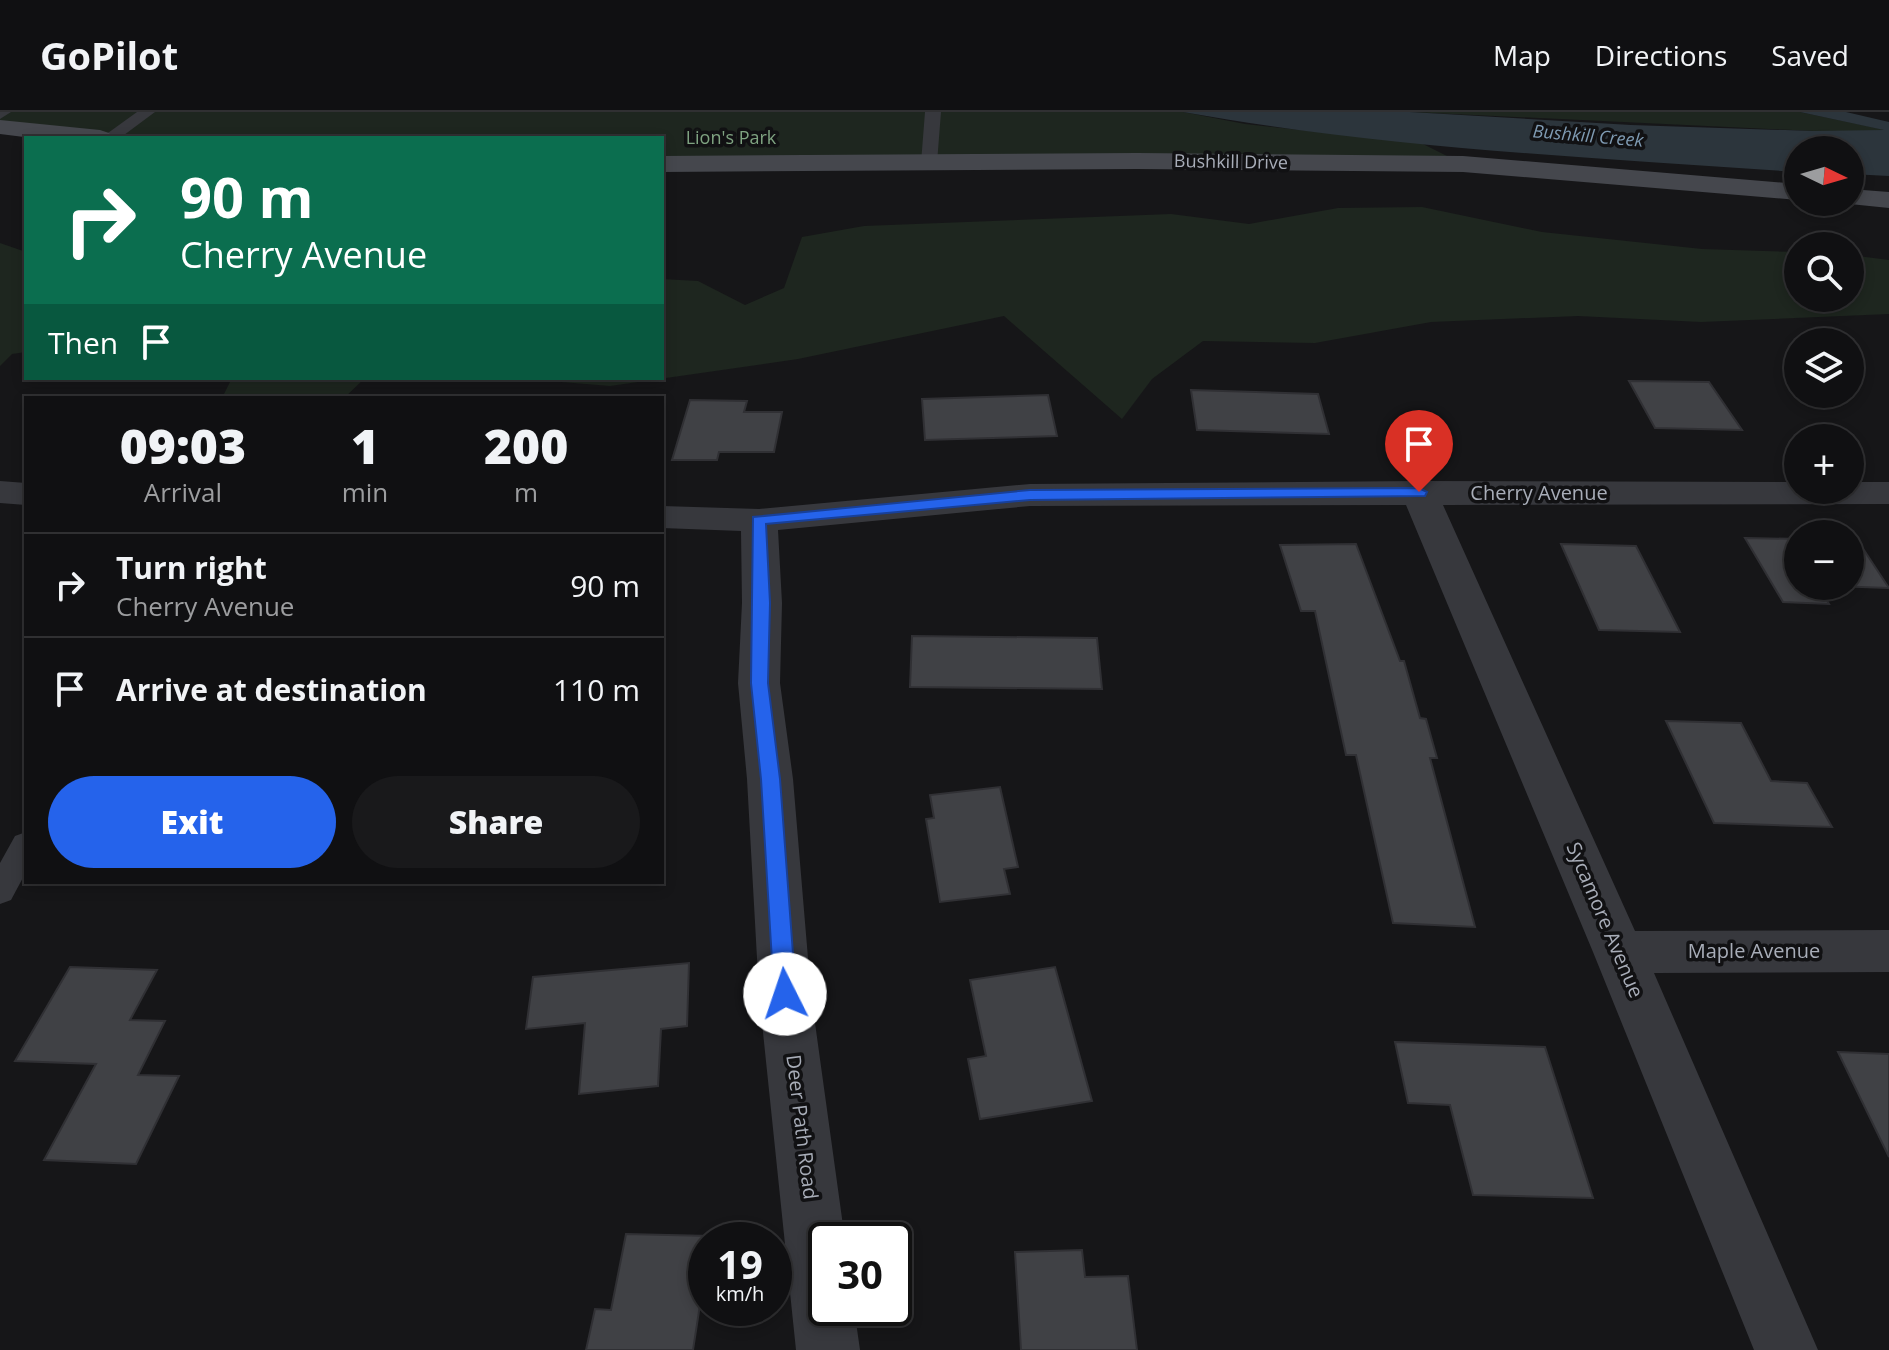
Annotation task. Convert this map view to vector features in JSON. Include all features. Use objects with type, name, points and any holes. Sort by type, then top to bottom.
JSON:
[{"type":"main road","points":[[0,127],[82,136]]},
{"type":"main road","name":"Bushkill Drive","points":[[664,164],[1137,161],[1463,164],[1784,191]]},
{"type":"main road","points":[[1864,198],[1889,200]]},
{"type":"street","points":[[0,492],[24,494]]},
{"type":"street","name":"Sycamore Avenue","points":[[1419,492],[1619,952],[1786,1350]]},
{"type":"street","name":"Cherry Avenue","points":[[664,517],[759,520],[1030,495],[1889,493]]},
{"type":"street","name":"Deer Path Road","points":[[759,520],[762,603],[759,683],[770,779],[785,994],[828,1350]]},
{"type":"street","name":"Maple Avenue","points":[[1619,952],[1889,951]]},
{"type":"lane","points":[[112,136],[147,112]]},
{"type":"lane","points":[[929,163],[933,112]]},
{"type":"lane","points":[[0,891],[24,848]]},
{"type":"green space","name":"Lion's Park","points":[[0,112],[1183,112],[1245,124],[1421,143],[1463,164],[664,164],[664,136],[82,136],[0,127]]},
{"type":"green space","points":[[1410,112],[1800,112],[1886,130],[1813,131]]},
{"type":"green space","points":[[1422,207],[1542,232],[1702,249],[1784,252],[1784,312],[1864,312],[1864,257],[1889,260],[1889,314],[1701,322],[1578,316],[1431,322],[1315,343],[1203,341],[1152,379],[1122,419],[1004,316],[798,359],[664,378],[664,279],[698,281],[745,305],[784,288],[802,237],[864,226],[1171,214],[1249,224],[1338,208]]},
{"type":"green space","points":[[0,243],[24,251],[24,352],[12,354],[0,366]]},
{"type":"green space","points":[[231,380],[363,380],[346,396],[223,396]]},
{"type":"green space","points":[[537,380],[652,380],[610,386]]},
{"type":"water","name":"Bushkill Creek","points":[[1183,112],[1410,112],[1631,125],[1813,131],[1884,130],[1800,112],[1846,112],[1889,122],[1889,176],[1864,175],[1864,136],[1784,136],[1784,171],[1412,143]]},
{"type":"building","points":[[1629,381],[1709,382],[1742,430],[1655,428]]},
{"type":"building","points":[[1191,390],[1318,394],[1329,434],[1197,430]]},
{"type":"building","points":[[1048,395],[1057,436],[925,440],[922,399]]},
{"type":"building","points":[[690,400],[747,401],[744,412],[782,412],[774,452],[719,452],[717,460],[672,460]]},
{"type":"building","points":[[1745,538],[1784,539],[1784,600],[1827,600],[1829,604],[1783,602]]},
{"type":"building","points":[[1356,544],[1400,661],[1404,661],[1420,718],[1426,719],[1437,758],[1430,758],[1475,927],[1393,923],[1356,755],[1346,755],[1315,611],[1301,611],[1280,545]]},
{"type":"building","points":[[1561,544],[1636,546],[1680,632],[1599,630]]},
{"type":"building","points":[[1864,550],[1889,588],[1864,587]]},
{"type":"building","points":[[912,636],[1097,638],[1102,689],[910,687]]},
{"type":"building","points":[[1666,721],[1741,723],[1771,781],[1807,783],[1832,827],[1714,823]]},
{"type":"building","points":[[1000,787],[1018,867],[1004,869],[1010,894],[940,902],[926,819],[934,818],[930,795]]},
{"type":"building","points":[[689,963],[687,1026],[661,1029],[658,1086],[579,1094],[585,1023],[526,1029],[533,977]]},
{"type":"building","points":[[70,967],[157,970],[130,1020],[165,1021],[138,1075],[179,1076],[136,1164],[44,1160],[96,1064],[15,1061]]},
{"type":"building","points":[[1055,967],[1092,1101],[980,1119],[968,1059],[986,1056],[970,980]]},
{"type":"building","points":[[1395,1042],[1545,1047],[1593,1198],[1473,1195],[1450,1105],[1408,1103]]},
{"type":"building","points":[[1838,1052],[1889,1054],[1889,1157]]},
{"type":"building","points":[[626,1234],[688,1235],[688,1326],[697,1326],[693,1350],[586,1350],[595,1309],[611,1310]]},
{"type":"building","points":[[1082,1250],[1085,1277],[1128,1276],[1137,1350],[1021,1350],[1015,1252]]},
{"type":"route","points":[[785,994],[770,779],[759,683],[762,603],[759,520],[1030,495],[1419,492]]}]
